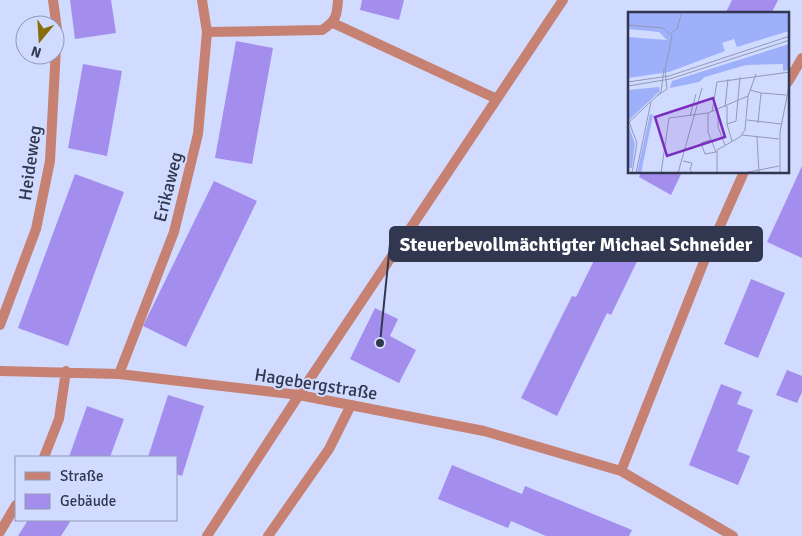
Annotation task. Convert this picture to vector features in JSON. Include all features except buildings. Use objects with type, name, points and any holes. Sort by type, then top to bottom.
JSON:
[{"type":"street","name":"Heideweg","points":[[0,325],[36,229],[50,161],[57,29],[53,0]]},
{"type":"street","name":"Erikaweg","points":[[119,374],[174,232],[198,134],[207,32],[202,0]]},
{"type":"street","points":[[207,32],[322,30],[333,23],[337,12],[338,0]]},
{"type":"street","points":[[207,536],[563,0]]},
{"type":"street","points":[[333,23],[497,99]]},
{"type":"street","points":[[790,79],[802,58]]},
{"type":"street","points":[[621,472],[703,264],[743,174]]},
{"type":"street","name":"Hagebergstraße","points":[[0,371],[119,374],[299,395],[484,431],[621,472],[733,536]]},
{"type":"street","points":[[44,456],[59,419],[66,372]]},
{"type":"street","points":[[268,536],[329,449],[351,405]]},
{"type":"street","points":[[0,532],[15,507]]},
{"type":"place","name":"Steuerbevollmächtigter Michael Schneider","points":[[380,343]]}]
